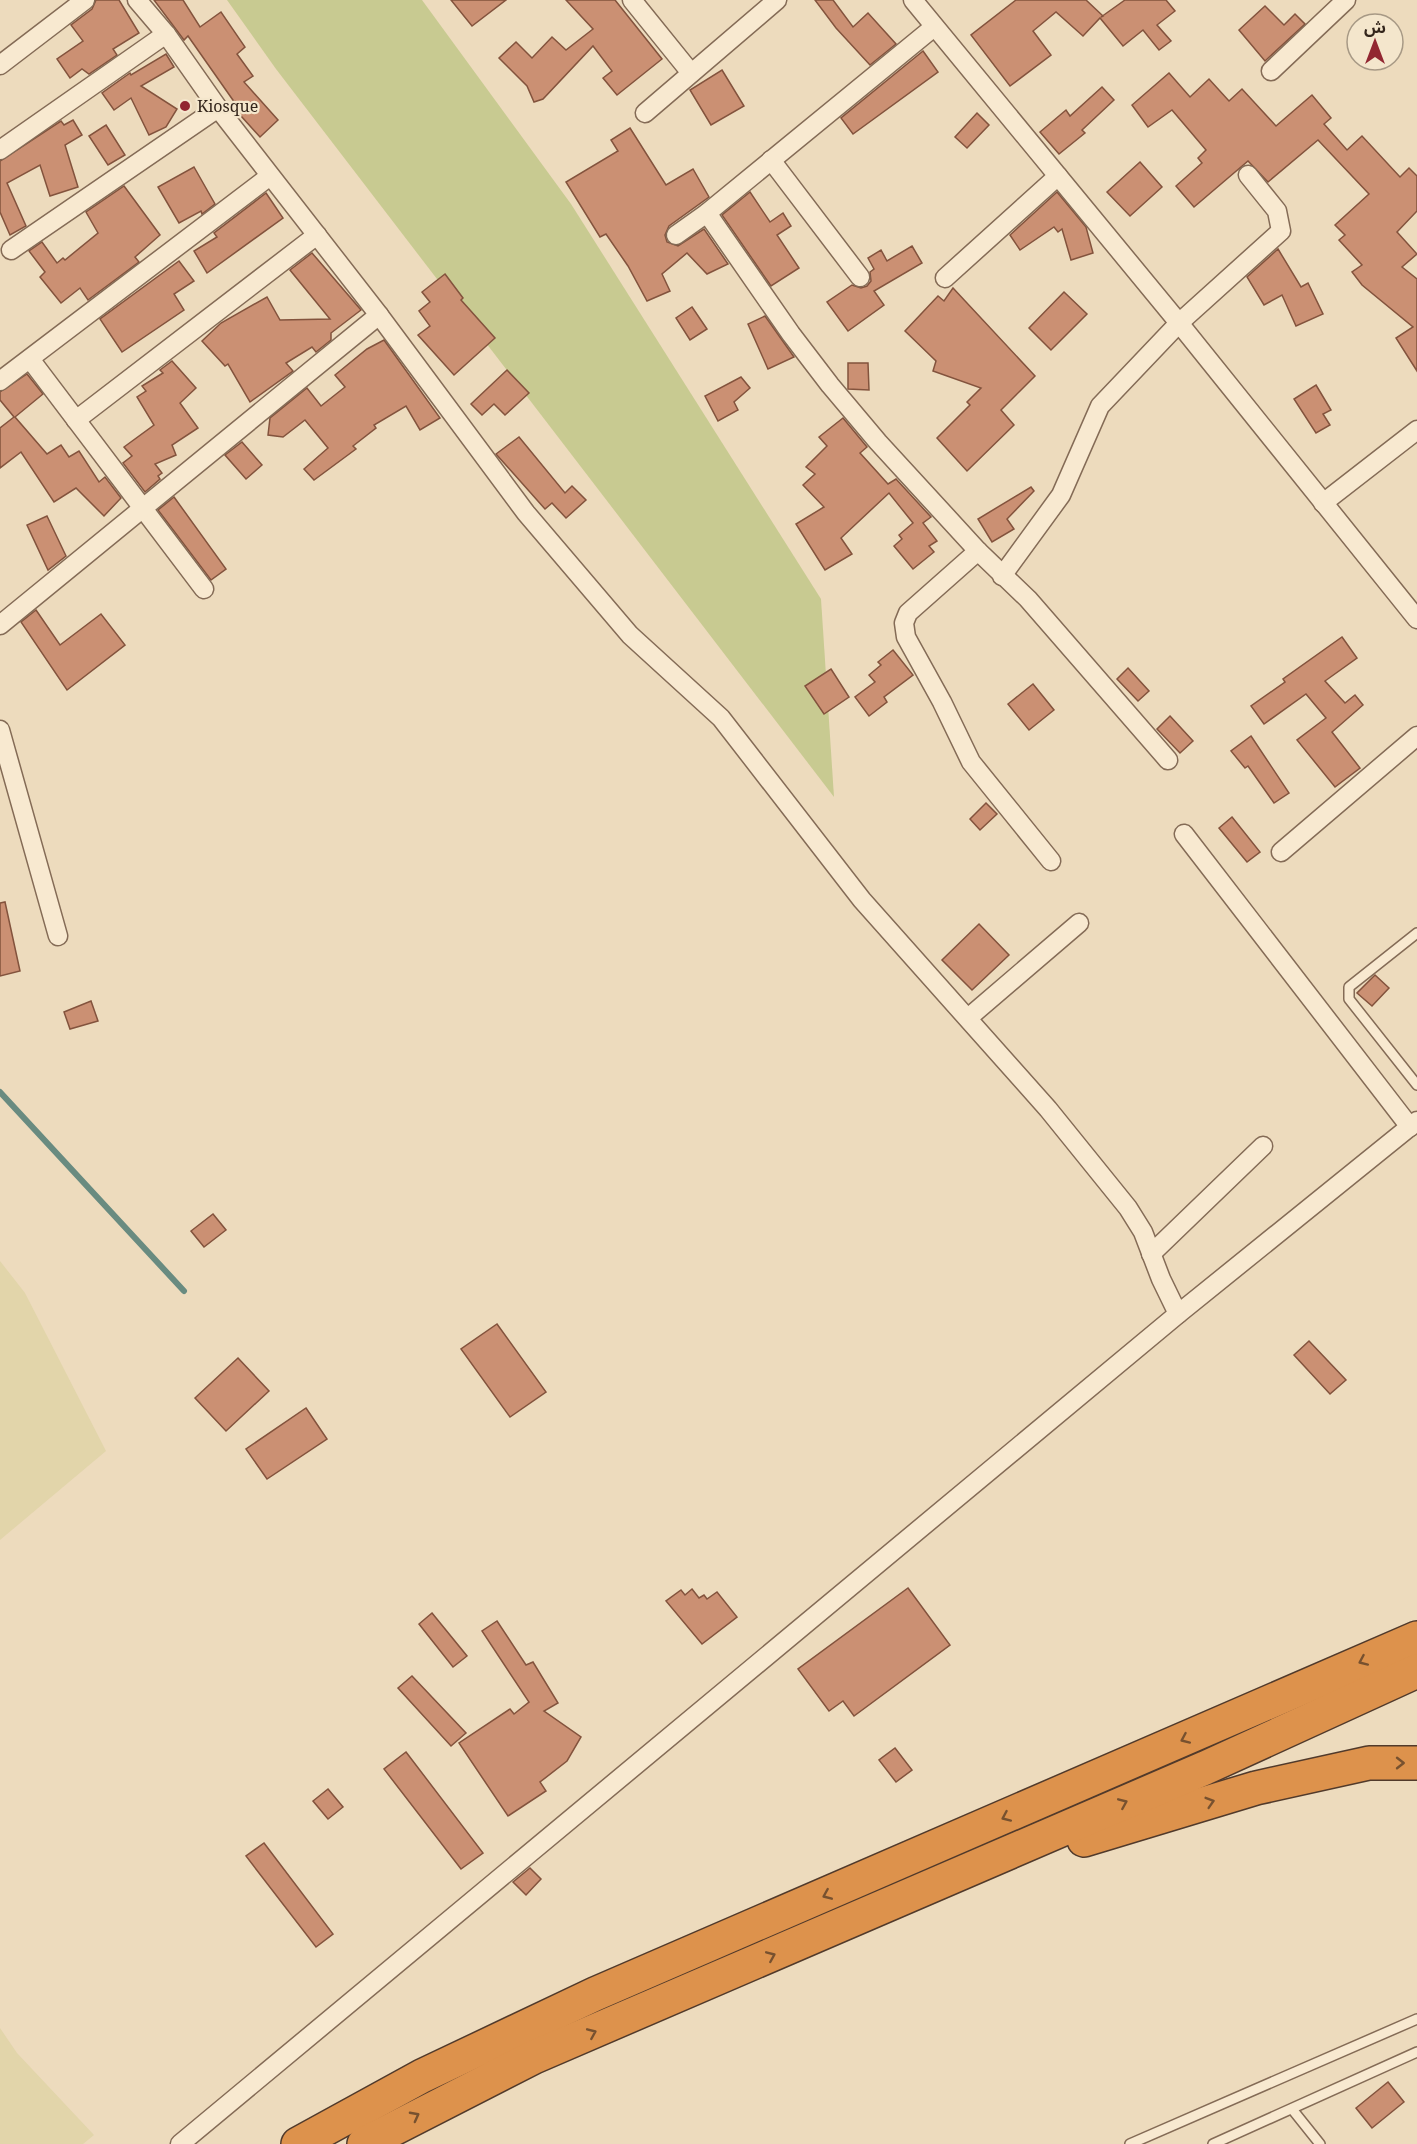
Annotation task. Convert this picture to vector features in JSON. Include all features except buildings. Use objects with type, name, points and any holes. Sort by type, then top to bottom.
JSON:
[{"type":"highway","points":[[298,2144],[422,2076],[595,1994],[1417,1638]]},
{"type":"highway","points":[[364,2144],[534,2058],[1194,1773],[1417,1671]]},
{"type":"highway","points":[[933,1886],[1256,1788],[1369,1763],[1417,1763]]},
{"type":"street","points":[[0,65],[85,0]]},
{"type":"street","points":[[137,0],[166,34],[218,108],[379,315],[526,513],[630,635],[721,718],[862,900],[1048,1109],[1128,1208],[1143,1232],[1178,1314]]},
{"type":"street","points":[[632,0],[691,73]]},
{"type":"street","points":[[645,113],[777,0]]},
{"type":"street","points":[[913,0],[1179,323],[1417,620]]},
{"type":"street","points":[[1270,71],[1346,0]]},
{"type":"street","points":[[676,235],[707,213],[934,27]]},
{"type":"street","points":[[0,150],[166,34]]},
{"type":"street","points":[[11,250],[218,108]]},
{"type":"street","points":[[771,160],[860,277]]},
{"type":"street","points":[[1002,576],[1061,495],[1100,406],[1179,323],[1281,231],[1277,212],[1248,175]]},
{"type":"street","points":[[0,381],[270,176]]},
{"type":"street","points":[[945,278],[1058,176]]},
{"type":"street","points":[[707,213],[790,334],[878,442],[1002,576],[1028,598],[1168,760]]},
{"type":"street","points":[[76,420],[317,235]]},
{"type":"street","points":[[0,625],[379,315]]},
{"type":"street","points":[[30,359],[204,589]]},
{"type":"street","points":[[1323,503],[1417,430]]},
{"type":"street","points":[[978,551],[908,613],[904,623],[906,637],[942,702],[971,762],[1051,861]]},
{"type":"street","points":[[0,730],[58,936]]},
{"type":"street","points":[[1281,852],[1417,736]]},
{"type":"street","points":[[180,2144],[1178,1314],[1414,1124],[1184,834]]},
{"type":"street","points":[[968,1018],[1033,966],[1079,923]]},
{"type":"street","points":[[1151,1254],[1263,1146]]},
{"type":"lane","points":[[1417,933],[1348,987],[1348,999],[1417,1085]]},
{"type":"lane","points":[[1130,2144],[1417,2019]]},
{"type":"lane","points":[[1213,2144],[1417,2052]]},
{"type":"lane","points":[[1292,2109],[1320,2144]]},
{"type":"shaded area","points":[[0,1261],[25,1293],[106,1451],[0,1540]]},
{"type":"shaded area","points":[[0,2028],[17,2053],[94,2135],[83,2144],[0,2144]]},
{"type":"green space","points":[[227,0],[422,0],[571,204],[821,599],[834,797],[276,69]]},
{"type":"waterway","points":[[0,1092],[184,1291]]},
{"type":"place","name":"Kiosque","points":[[185,106]]}]
